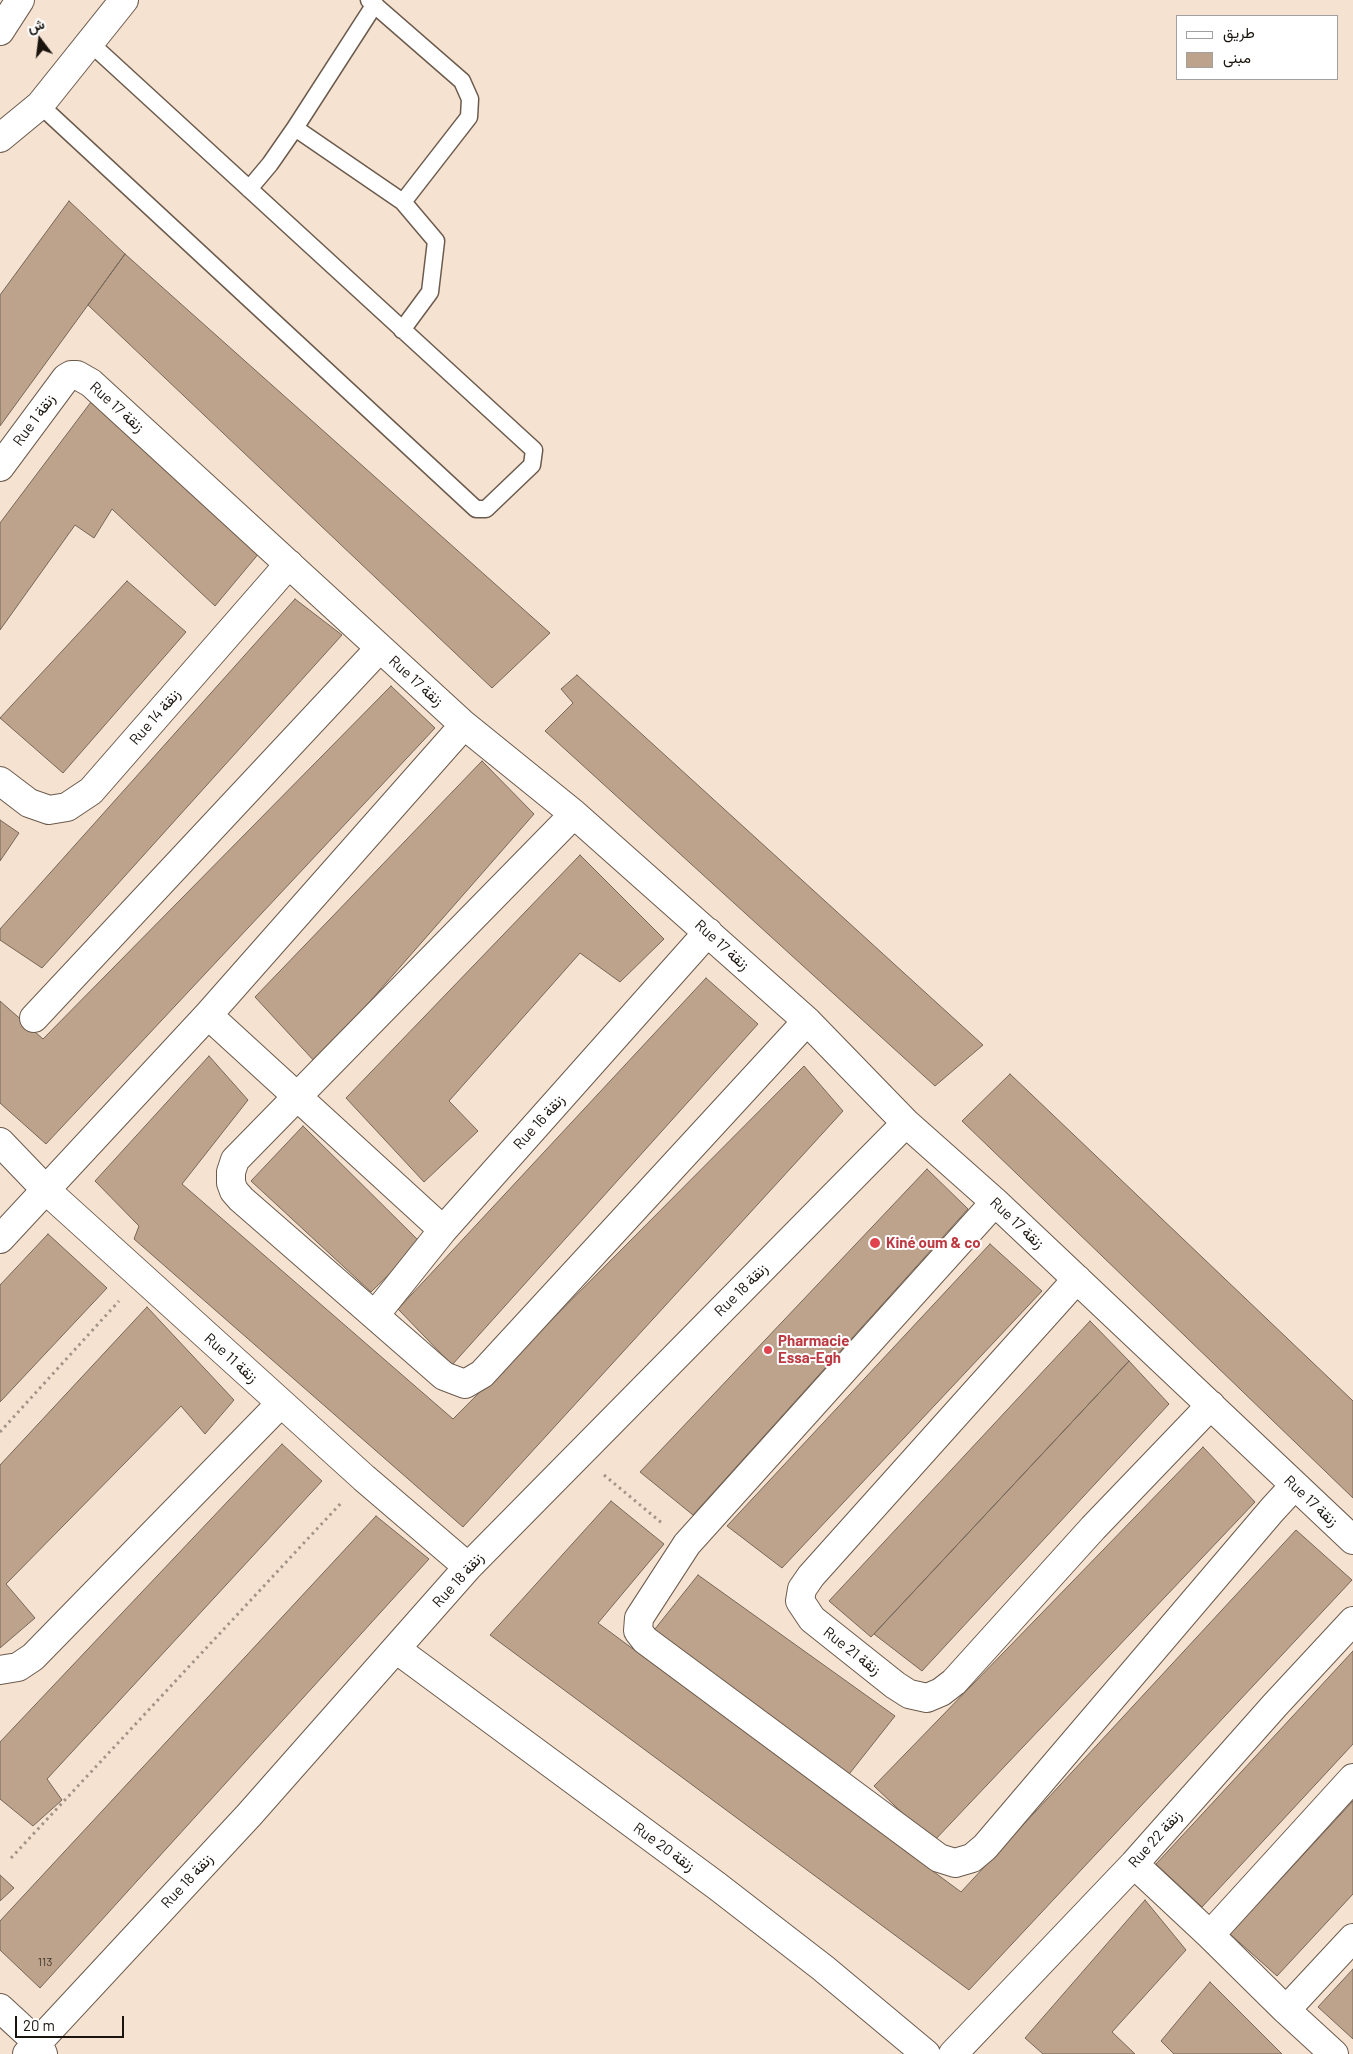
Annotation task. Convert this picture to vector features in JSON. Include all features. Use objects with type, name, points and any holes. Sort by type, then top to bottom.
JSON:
[{"type":"street","points":[[0,31],[20,0]]},
{"type":"street","points":[[0,138],[40,104],[124,0]]},
{"type":"street","name":"Rue 1 زنقة","points":[[0,467],[61,382],[71,375]]},
{"type":"street","name":"Rue 17 زنقة","points":[[71,375],[84,378],[91,383],[464,725],[574,814],[807,1021],[906,1123],[995,1202],[1353,1540]]},
{"type":"street","name":"Rue 14 زنقة","points":[[0,781],[29,802],[49,810],[67,807],[90,791],[289,564]]},
{"type":"street","points":[[34,1018],[380,648]]},
{"type":"street","points":[[0,1239],[208,1015],[464,725]]},
{"type":"street","points":[[574,814],[236,1160],[231,1172],[230,1183],[241,1199],[444,1376],[465,1384],[482,1374],[807,1021]]},
{"type":"street","name":"Rue 16 زنقة","points":[[375,1315],[443,1230],[708,932]]},
{"type":"street","points":[[208,1015],[298,1095],[443,1230]]},
{"type":"street","name":"Rue 18 زنقة","points":[[36,2050],[249,1815],[468,1567],[906,1123]]},
{"type":"street","name":"Rue 11 زنقة","points":[[0,1142],[46,1190],[364,1478],[468,1567]]},
{"type":"street","points":[[995,1202],[687,1544],[639,1618],[638,1631],[645,1640],[938,1858],[955,1863],[972,1858],[985,1847],[1294,1486]]},
{"type":"street","name":"Rue 21 زنقة","points":[[1077,1280],[811,1576],[802,1589],[800,1600],[812,1619],[909,1694],[927,1698],[941,1692],[954,1682],[1092,1528],[1211,1405]]},
{"type":"street","points":[[0,1670],[18,1667],[33,1657],[281,1403]]},
{"type":"street","name":"Rue 22 زنقة","points":[[953,2054],[1134,1864],[1275,1705],[1353,1622]]},
{"type":"street","name":"Rue 20 زنقة","points":[[396,1649],[717,1886],[823,1968],[926,2054]]},
{"type":"street","points":[[1210,1935],[1353,1778]]},
{"type":"street","points":[[1134,1864],[1334,2054]]},
{"type":"street","points":[[1286,2010],[1353,1938]]},
{"type":"street","points":[[0,2008],[36,2050]]},
{"type":"lane","points":[[249,190],[270,164],[294,128],[372,2],[462,81],[470,99],[469,117],[403,202]]},
{"type":"lane","points":[[40,104],[476,510],[486,509],[532,465],[534,450],[89,42]]},
{"type":"lane","points":[[294,128],[403,202],[436,241],[430,292],[402,330]]},
{"type":"path","points":[[0,1432],[141,1276]]},
{"type":"path","points":[[579,1454],[687,1544]]},
{"type":"path","points":[[11,1858],[364,1478]]},
{"type":"building","points":[[69,201],[125,254],[0,426],[0,295]]},
{"type":"building","points":[[125,254],[550,633],[492,688],[88,305]]},
{"type":"building","points":[[94,398],[260,552],[215,606],[112,509],[94,538],[75,525],[0,630],[0,523]]},
{"type":"building","points":[[127,581],[186,632],[63,773],[0,718]]},
{"type":"building","points":[[295,599],[342,635],[42,968],[0,940],[0,929]]},
{"type":"building","points":[[577,675],[983,1045],[935,1086],[545,731],[573,703],[561,689]]},
{"type":"building","points":[[391,686],[435,728],[46,1144],[0,1103],[0,1001],[43,1039]]},
{"type":"building","points":[[482,761],[534,814],[316,1063],[255,997]]},
{"type":"building","points":[[0,820],[19,833],[0,861]]},
{"type":"building","points":[[580,855],[664,939],[620,982],[580,953],[449,1101],[478,1131],[424,1182],[346,1098]]},
{"type":"building","points":[[706,978],[758,1024],[452,1365],[398,1309]]},
{"type":"building","points":[[209,1056],[248,1100],[182,1184],[453,1419],[804,1066],[843,1111],[463,1527],[134,1239],[139,1226],[95,1181]]},
{"type":"building","points":[[1010,1074],[1353,1401],[1353,1498],[962,1121]]},
{"type":"building","points":[[303,1126],[421,1243],[371,1292],[251,1181]]},
{"type":"building","points":[[927,1169],[968,1209],[693,1515],[640,1472]]},
{"type":"building","points":[[48,1234],[107,1288],[0,1402],[0,1285]]},
{"type":"building","points":[[990,1244],[1042,1291],[782,1568],[727,1526]]},
{"type":"building","points":[[147,1307],[234,1400],[205,1434],[181,1406],[6,1584],[35,1618],[0,1648],[0,1465]]},
{"type":"building","points":[[1090,1321],[1129,1361],[871,1637],[829,1601]]},
{"type":"building","points":[[1129,1361],[1169,1404],[922,1671],[874,1634]]},
{"type":"building","points":[[282,1444],[322,1481],[47,1779],[62,1800],[33,1826],[0,1799],[0,1742]]},
{"type":"building","points":[[1203,1447],[1255,1502],[933,1842],[874,1786]]},
{"type":"building","points":[[611,1501],[664,1544],[598,1623],[961,1892],[1296,1530],[1352,1580],[969,1990],[490,1635]]},
{"type":"building","points":[[376,1516],[429,1559],[40,1988],[0,1950],[0,1921]]},
{"type":"building","points":[[698,1575],[895,1716],[846,1778],[651,1634]]},
{"type":"building","points":[[1353,1651],[1353,1744],[1202,1907],[1156,1864]]},
{"type":"building","points":[[1353,1801],[1353,1894],[1277,1976],[1230,1934]]},
{"type":"building","points":[[0,1875],[14,1888],[0,1901]]},
{"type":"building","points":[[1145,1900],[1186,1950],[1112,2032],[1135,2054],[1043,2054],[1025,2038]]},
{"type":"building","points":[[1353,1969],[1353,2039],[1318,2007]]},
{"type":"building","points":[[1210,1982],[1282,2054],[1174,2054],[1161,2041]]},
{"type":"place","name":"Kiné oum & co","points":[[875,1243]]},
{"type":"place","name":"Pharmacie Essa-Egh","points":[[768,1350]]}]
